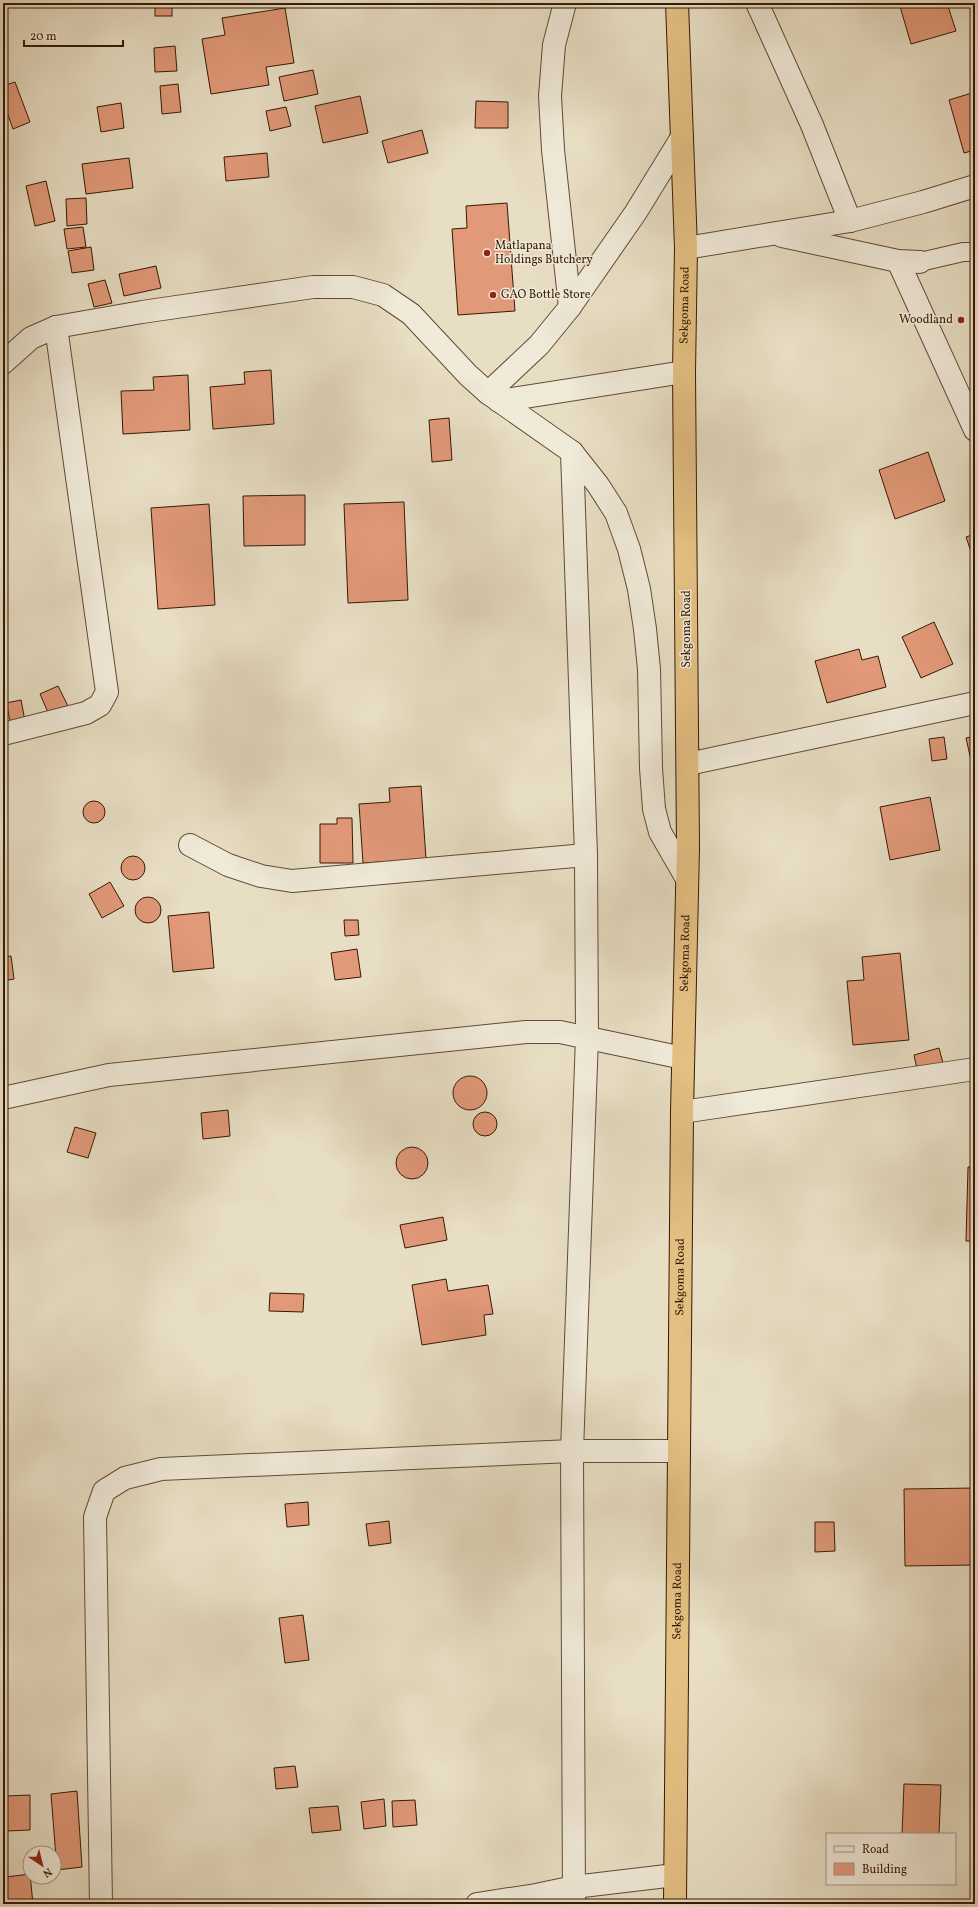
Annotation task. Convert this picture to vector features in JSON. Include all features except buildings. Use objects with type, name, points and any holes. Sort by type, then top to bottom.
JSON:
[{"type":"highway","name":"Sekgoma Road","points":[[675,1904],[682,1112],[688,764],[684,372],[686,248],[677,3]]},
{"type":"street","points":[[565,3],[554,44],[550,96],[556,181],[570,307]]},
{"type":"street","points":[[757,3],[812,125],[850,221]]},
{"type":"street","points":[[494,397],[570,307],[636,212],[682,137]]},
{"type":"street","points":[[686,248],[850,221],[923,202],[975,186]]},
{"type":"street","points":[[773,234],[898,261],[920,262]]},
{"type":"street","points":[[898,261],[975,430]]},
{"type":"street","points":[[3,363],[31,338],[56,327],[142,312],[313,287],[353,287],[383,295],[411,314],[494,397],[572,452],[598,484],[616,513],[629,549],[639,589],[649,669],[651,768],[654,809],[660,832],[687,879]]},
{"type":"street","points":[[3,734],[86,713],[100,705],[107,692],[56,327]]},
{"type":"street","points":[[494,397],[684,372]]},
{"type":"street","points":[[572,452],[586,855],[587,1037],[572,1451],[574,1896]]},
{"type":"street","points":[[688,764],[975,703]]},
{"type":"street","points":[[190,845],[228,865],[261,876],[292,881],[586,855]]},
{"type":"street","points":[[3,1098],[109,1075],[526,1032],[560,1032],[683,1058]]},
{"type":"street","points":[[682,1112],[975,1069]]},
{"type":"street","points":[[101,1904],[94,1517],[104,1491],[125,1478],[161,1469],[572,1451],[679,1451]]},
{"type":"street","points":[[477,1904],[536,1895],[574,1896],[675,1875]]},
{"type":"lane","points":[[920,262],[963,252],[975,252]]},
{"type":"place","name":"Matlapana Holdings Butchery","points":[[487,253]]},
{"type":"place","name":"GAO Bottle Store","points":[[493,295]]},
{"type":"place","name":"Woodland","points":[[961,320]]}]
